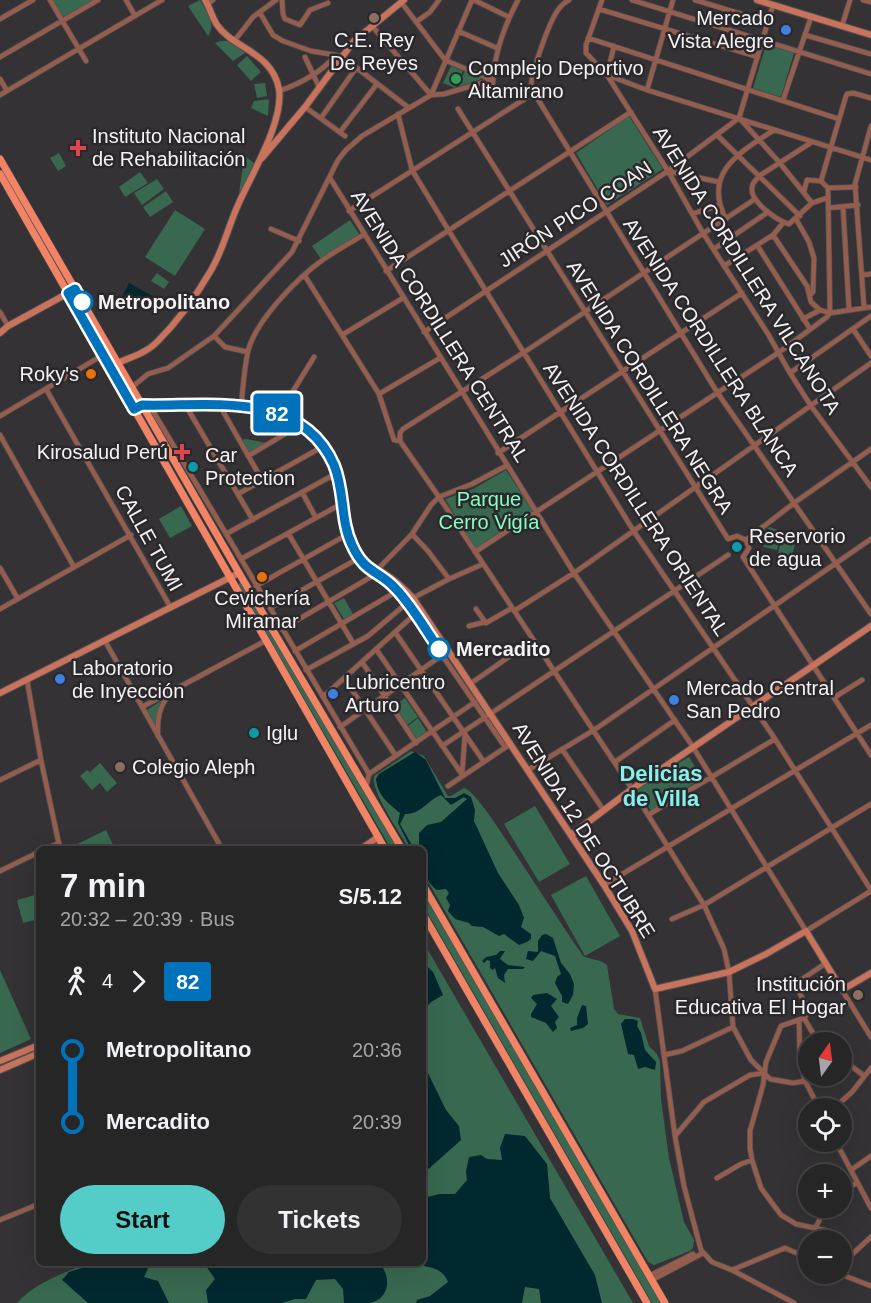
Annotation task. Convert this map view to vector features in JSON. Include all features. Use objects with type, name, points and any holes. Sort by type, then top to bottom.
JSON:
[{"type":"main road","points":[[0,159],[114,365],[142,407],[400,846]]},
{"type":"main road","points":[[0,174],[72,291],[104,355],[132,387],[231,577],[382,843]]},
{"type":"main road","points":[[352,792],[356,786],[361,785],[373,800]]},
{"type":"main road","points":[[426,890],[666,1303]]},
{"type":"main road","points":[[426,919],[647,1303]]},
{"type":"street","points":[[0,19],[33,0]]},
{"type":"street","points":[[50,0],[86,61]]},
{"type":"street","points":[[0,57],[99,0]]},
{"type":"street","points":[[126,0],[135,16]]},
{"type":"street","points":[[0,95],[162,0]]},
{"type":"street","points":[[236,40],[247,24],[276,0]]},
{"type":"street","points":[[282,0],[285,19],[300,25],[310,10],[328,3]]},
{"type":"street","points":[[416,22],[430,12],[439,0]]},
{"type":"street","points":[[431,95],[473,0],[509,17]]},
{"type":"street","points":[[493,96],[492,80],[497,48],[518,0]]},
{"type":"street","points":[[349,211],[472,130],[534,93],[531,82],[554,17],[558,8],[569,0]]},
{"type":"street","points":[[602,0],[588,38],[839,119]]},
{"type":"street","points":[[632,0],[871,74]]},
{"type":"street","points":[[647,90],[673,0]]},
{"type":"street","points":[[695,0],[768,22]]},
{"type":"street","points":[[842,26],[850,0]]},
{"type":"street","points":[[863,0],[871,2]]},
{"type":"street","points":[[114,365],[144,352],[157,342],[210,273],[223,249],[277,111],[279,91],[268,66],[253,51],[217,25],[209,1]]},
{"type":"street","points":[[279,91],[315,75],[403,1],[445,60],[492,80]]},
{"type":"street","points":[[739,118],[768,22],[764,2],[871,35]]},
{"type":"street","points":[[599,9],[758,57]]},
{"type":"street","points":[[260,13],[273,35],[311,51],[339,56],[410,108]]},
{"type":"street","points":[[783,100],[811,17]]},
{"type":"street","points":[[372,26],[431,95]]},
{"type":"street","points":[[458,31],[497,48]]},
{"type":"street","points":[[805,35],[871,54]]},
{"type":"street","name":"AVENIDA CORDILLERA VILCANOTA","points":[[588,38],[586,53],[607,75],[631,112],[668,171],[703,234],[768,334],[811,406],[871,487]]},
{"type":"street","points":[[614,46],[607,75],[647,90],[871,160]]},
{"type":"street","points":[[259,161],[305,107],[339,56]]},
{"type":"street","points":[[304,57],[320,87]]},
{"type":"street","points":[[321,117],[356,68]]},
{"type":"street","points":[[0,79],[7,91]]},
{"type":"street","points":[[132,387],[148,374],[168,368],[214,336],[283,263],[299,240],[338,160],[353,143],[431,95],[492,80]]},
{"type":"street","points":[[340,132],[377,84]]},
{"type":"street","name":"AVENIDA CORDILLERA BLANCA","points":[[534,93],[717,392],[871,614]]},
{"type":"street","points":[[821,181],[847,94],[854,93],[871,98]]},
{"type":"street","points":[[305,107],[345,136]]},
{"type":"street","name":"AVENIDA CORDILLERA NEGRA","points":[[458,109],[728,539],[737,536],[746,540]]},
{"type":"street","points":[[387,271],[631,112]]},
{"type":"street","name":"AVENIDA CORDILLERA ORIENTAL","points":[[398,114],[412,170],[449,231],[633,530],[775,739],[871,891]]},
{"type":"street","points":[[739,118],[804,191],[812,204]]},
{"type":"street","name":"JIRÓN PICO COAN","points":[[424,332],[668,171],[739,118]]},
{"type":"street","points":[[864,307],[855,187],[861,156],[871,126]]},
{"type":"street","points":[[726,219],[718,194],[719,182],[726,168],[738,155],[774,130]]},
{"type":"street","points":[[717,135],[798,218],[814,258],[813,292],[810,295]]},
{"type":"street","points":[[812,142],[759,176],[751,189],[755,199],[768,212],[783,223],[789,224],[812,204],[827,198]]},
{"type":"street","points":[[668,171],[719,182]]},
{"type":"street","name":"AVENIDA CORDILLERA CENTRAL","points":[[330,178],[506,466],[574,573],[693,747],[871,1037]]},
{"type":"street","points":[[804,191],[807,180],[821,181],[828,188],[855,187]]},
{"type":"street","points":[[475,552],[778,353],[827,317],[830,313],[828,188]]},
{"type":"street","points":[[755,199],[400,433],[400,441],[615,762],[704,905],[724,949],[729,972],[733,1027],[751,1060],[770,1079],[798,1082]]},
{"type":"street","points":[[692,214],[720,205]]},
{"type":"street","points":[[828,208],[858,205]]},
{"type":"street","points":[[843,207],[849,309]]},
{"type":"street","points":[[714,249],[768,212]]},
{"type":"street","points":[[724,266],[773,235],[783,223]]},
{"type":"street","points":[[271,229],[299,240]]},
{"type":"street","points":[[241,406],[248,352],[265,320],[283,298],[322,260],[363,235]]},
{"type":"street","points":[[773,235],[807,286],[811,302],[820,310],[830,313],[871,307]]},
{"type":"street","points":[[758,245],[810,329]]},
{"type":"street","points":[[862,275],[871,274]]},
{"type":"street","points":[[305,276],[379,394],[394,440],[400,441]]},
{"type":"street","points":[[0,333],[8,326],[72,291]]},
{"type":"street","points":[[498,453],[560,410],[742,293]]},
{"type":"street","points":[[342,335],[403,298]]},
{"type":"street","points":[[803,319],[820,310]]},
{"type":"street","points":[[0,312],[8,326]]},
{"type":"street","points":[[790,373],[871,316]]},
{"type":"street","points":[[0,327],[8,326]]},
{"type":"street","points":[[853,329],[871,356]]},
{"type":"street","points":[[214,336],[225,347],[248,352]]},
{"type":"street","points":[[0,416],[104,355]]},
{"type":"street","points":[[279,414],[314,357]]},
{"type":"street","points":[[379,394],[440,358]]},
{"type":"street","points":[[469,627],[513,609],[574,573],[871,363]]},
{"type":"street","name":"CALLE TUMI","points":[[46,389],[171,608]]},
{"type":"street","points":[[186,406],[253,520]]},
{"type":"street","points":[[220,406],[262,480]]},
{"type":"street","points":[[142,407],[241,406],[261,409],[279,414],[301,425],[322,447],[336,473],[348,534],[359,558],[270,608]]},
{"type":"street","points":[[142,407],[226,534],[369,774]]},
{"type":"street","points":[[248,456],[301,425]]},
{"type":"street","points":[[0,435],[74,567]]},
{"type":"street","points":[[238,494],[322,447]]},
{"type":"street","points":[[871,449],[746,540],[749,548],[743,557],[871,755]]},
{"type":"street","points":[[284,628],[377,572],[412,534],[439,497],[472,484],[506,466]]},
{"type":"street","points":[[226,534],[336,473]]},
{"type":"street","points":[[302,492],[316,518]]},
{"type":"street","points":[[241,559],[343,503]]},
{"type":"street","points":[[288,533],[353,643]]},
{"type":"street","points":[[256,586],[348,534]]},
{"type":"street","points":[[412,534],[428,550],[449,579]]},
{"type":"street","points":[[0,609],[131,535]]},
{"type":"street","points":[[528,770],[594,730],[871,539]]},
{"type":"street","points":[[442,746],[728,555]]},
{"type":"street","name":"AVENIDA 12 DE OCTUBRE","points":[[359,558],[413,598],[475,702],[487,715]]},
{"type":"street","points":[[413,598],[483,564]]},
{"type":"street","points":[[0,568],[18,599]]},
{"type":"street","points":[[0,693],[247,569]]},
{"type":"street","points":[[295,651],[401,589]]},
{"type":"street","name":"AVENIDA 12 DE OCTUBRE","points":[[401,589],[415,614],[470,684],[487,715],[528,770],[604,885],[632,932],[656,989],[675,1136],[684,1186],[702,1252]]},
{"type":"street","points":[[306,670],[368,636],[408,603]]},
{"type":"street","points":[[476,609],[485,622]]},
{"type":"street","points":[[322,697],[415,614]]},
{"type":"street","points":[[571,835],[632,789],[871,626]]},
{"type":"street","points":[[395,632],[484,762]]},
{"type":"street","points":[[142,707],[267,640]]},
{"type":"street","points":[[470,684],[533,640]]},
{"type":"street","points":[[105,641],[158,739],[220,846]]},
{"type":"street","points":[[376,649],[462,776]]},
{"type":"street","points":[[340,727],[446,653]]},
{"type":"street","points":[[362,662],[416,743]]},
{"type":"street","points":[[344,678],[396,756]]},
{"type":"street","points":[[27,680],[41,760],[60,846]]},
{"type":"street","points":[[835,697],[862,680]]},
{"type":"street","points":[[158,739],[158,714],[164,701],[174,690]]},
{"type":"street","points":[[366,787],[369,774],[475,702]]},
{"type":"street","points":[[615,762],[675,720]]},
{"type":"street","points":[[604,885],[871,725]]},
{"type":"street","points":[[462,776],[464,733]]},
{"type":"street","points":[[648,815],[775,739]]},
{"type":"street","points":[[448,786],[508,746]]},
{"type":"street","points":[[562,749],[604,811]]},
{"type":"street","points":[[0,780],[41,760]]},
{"type":"street","points":[[672,919],[704,905],[871,804]]},
{"type":"street","points":[[0,871],[36,853]]},
{"type":"street","points":[[656,989],[729,972],[766,954],[871,891]]},
{"type":"street","points":[[803,1032],[804,1017],[809,1009],[795,984],[826,963]]},
{"type":"street","points":[[842,990],[871,973]]},
{"type":"street","points":[[804,1017],[812,1032]]},
{"type":"street","points":[[804,1017],[781,1026],[764,1073],[763,1085],[750,1131],[750,1148],[761,1188],[782,1215],[796,1224],[825,1230]]},
{"type":"street","points":[[664,1055],[682,1051],[733,1027]]},
{"type":"street","points":[[0,1061],[36,1046]]},
{"type":"street","points":[[0,1070],[36,1054]]},
{"type":"street","points":[[852,1067],[863,1075]]},
{"type":"street","points":[[844,1098],[871,1068]]},
{"type":"street","points":[[675,1136],[704,1102],[750,1075],[764,1073]]},
{"type":"street","points":[[852,1169],[871,1156]]},
{"type":"street","points":[[717,1178],[752,1160]]},
{"type":"street","points":[[852,1172],[871,1208]]},
{"type":"street","points":[[852,1186],[857,1182]]},
{"type":"street","points":[[0,1220],[36,1205]]},
{"type":"street","points":[[816,1227],[820,1218]]},
{"type":"street","points":[[852,1255],[871,1238]]},
{"type":"street","points":[[732,1270],[784,1248],[798,1254]]},
{"type":"street","points":[[650,1278],[702,1252],[712,1262],[794,1303]]},
{"type":"street","points":[[852,1279],[871,1286]]},
{"type":"green space","points":[[53,0],[94,0],[65,17],[62,16]]},
{"type":"green space","points":[[200,0],[211,22],[208,36],[188,6]]},
{"type":"green space","points":[[230,41],[245,53],[233,61],[215,43]]},
{"type":"green space","points":[[766,45],[794,53],[781,97],[753,88]]},
{"type":"green space","points":[[247,56],[261,72],[251,81],[237,65]]},
{"type":"green space","points":[[451,66],[463,71],[455,88],[443,83]]},
{"type":"green space","points":[[465,71],[482,79],[458,85]]},
{"type":"green space","points":[[265,83],[267,96],[257,98],[254,84]]},
{"type":"green space","points":[[269,99],[268,116],[251,108],[254,101]]},
{"type":"green space","points":[[629,116],[663,169],[607,205],[576,153]]},
{"type":"green space","points":[[239,151],[255,164],[241,194],[239,193],[243,166]]},
{"type":"green space","points":[[59,153],[66,166],[58,171],[50,158]]},
{"type":"green space","points":[[140,172],[148,183],[125,197],[119,187]]},
{"type":"green space","points":[[157,179],[164,189],[142,205],[134,193]]},
{"type":"green space","points":[[166,191],[173,202],[150,217],[143,207]]},
{"type":"green space","points":[[175,210],[205,229],[175,276],[145,257]]},
{"type":"green space","points":[[350,220],[359,234],[321,259],[312,246]]},
{"type":"green space","points":[[157,273],[169,282],[164,289],[151,281]]},
{"type":"green space","points":[[241,440],[266,443],[249,454]]},
{"type":"green space","name":"Parque Cerro Vigía","points":[[506,470],[534,513],[476,549],[445,499],[473,489]]},
{"type":"green space","points":[[181,506],[192,526],[170,538],[159,519]]},
{"type":"green space","points":[[769,527],[782,531],[777,550],[763,547]]},
{"type":"green space","points":[[781,540],[795,544],[789,567],[776,563]]},
{"type":"green space","points":[[242,582],[396,846],[389,846],[238,584]]},
{"type":"green space","points":[[344,598],[353,614],[344,619],[334,603]]},
{"type":"green space","points":[[405,698],[418,717],[407,725],[394,706]]},
{"type":"green space","points":[[162,700],[157,713],[155,731],[147,710]]},
{"type":"green space","points":[[418,718],[427,732],[417,739],[408,726]]},
{"type":"green space","points":[[411,751],[424,756],[448,796],[464,788],[467,790],[492,818],[583,956],[607,965],[614,1009],[618,1014],[640,1018],[649,1046],[660,1061],[661,1099],[669,1158],[684,1222],[694,1240],[690,1251],[654,1265],[648,1262],[426,878],[426,846],[407,846],[377,792],[374,776]]},
{"type":"green space","points":[[689,757],[702,778],[651,811],[637,790],[673,765],[687,785],[675,765]]},
{"type":"green space","points":[[100,763],[117,783],[107,792],[100,783],[92,790],[80,776],[87,770],[93,775],[90,772]]},
{"type":"green space","points":[[535,806],[570,864],[539,882],[504,824]]},
{"type":"green space","points":[[106,830],[114,846],[73,846]]},
{"type":"green space","points":[[586,876],[620,936],[585,956],[551,895]]},
{"type":"green space","points":[[35,895],[36,920],[23,923],[17,900]]},
{"type":"green space","points":[[426,897],[662,1303],[652,1303],[426,910]]},
{"type":"green space","points":[[426,947],[633,1303],[17,1303],[32,1289],[81,1266],[426,1266]]},
{"type":"green space","points":[[0,970],[31,1039],[0,1053]]},
{"type":"water","points":[[129,283],[156,298],[149,310],[145,310],[140,304],[132,303],[127,296],[123,295]]},
{"type":"water","points":[[415,752],[426,760],[445,798],[455,798],[464,793],[471,797],[475,810],[474,821],[498,873],[519,905],[524,918],[521,927],[531,934],[531,939],[519,945],[504,934],[499,936],[483,927],[472,926],[455,919],[448,911],[450,905],[446,898],[449,893],[446,889],[437,890],[426,877],[426,846],[419,846],[419,833],[427,825],[441,822],[467,799],[464,797],[451,805],[441,795],[420,810],[405,814],[400,824],[412,846],[410,846],[398,823],[400,813],[381,795],[376,779],[379,774]]},
{"type":"water","points":[[546,934],[553,938],[561,963],[570,974],[574,984],[573,995],[568,1004],[562,1002],[562,996],[555,983],[561,974],[555,956],[541,951],[533,961],[526,959],[528,951],[538,952],[538,941],[542,935]]},
{"type":"water","points":[[500,951],[505,951],[500,959],[508,965],[525,967],[508,969],[504,975],[505,983],[498,978],[495,968],[493,970],[490,968],[490,961],[487,960],[484,963],[482,961]]},
{"type":"water","points":[[426,965],[433,972],[443,995],[426,1008]]},
{"type":"water","points":[[547,993],[557,999],[551,1006],[559,1017],[555,1022],[557,1028],[553,1032],[546,1023],[531,1017],[537,1004],[531,998],[533,995]]},
{"type":"water","points":[[582,1005],[586,1006],[588,1024],[571,1031],[570,1028],[577,1025]]},
{"type":"water","points":[[625,1019],[638,1021],[637,1026],[645,1050],[656,1062],[655,1070],[645,1067],[638,1069],[634,1055],[628,1054],[621,1024]]},
{"type":"water","points":[[426,1069],[446,1110],[459,1126],[461,1140],[426,1171]]},
{"type":"water","points":[[505,1134],[525,1136],[547,1164],[550,1198],[595,1275],[602,1303],[541,1303],[539,1289],[525,1287],[522,1303],[416,1303],[417,1300],[430,1296],[448,1282],[439,1271],[424,1266],[426,1266],[426,1197],[455,1194],[467,1180],[469,1157],[481,1155],[487,1159],[502,1160],[500,1148]]},
{"type":"water","points":[[88,1266],[149,1266],[144,1277],[158,1281],[169,1303],[88,1303],[62,1280],[69,1272]]},
{"type":"water","points":[[206,1266],[381,1266],[386,1274],[387,1287],[381,1297],[369,1303],[344,1303],[343,1289],[335,1279],[316,1280],[306,1299],[295,1299],[282,1303],[208,1303],[206,1290],[215,1279]]},
{"type":"bus line","name":"82","points":[[82,302],[75,289],[68,293],[134,409],[142,405],[241,406],[261,409],[288,418],[301,425],[315,438],[327,453],[340,484],[348,534],[361,563],[394,587],[408,603],[439,649]]},
{"type":"place","name":"C.E. Rey De Reyes","points":[[374,18]]},
{"type":"place","name":"Mercado Vista Alegre","points":[[786,30]]},
{"type":"place","name":"Complejo Deportivo Altamirano","points":[[456,79]]},
{"type":"place","name":"Instituto Nacional de Rehabilitación","points":[[78,148]]},
{"type":"place","name":"Metropolitano","points":[[82,302]]},
{"type":"place","name":"Roky's","points":[[91,374]]},
{"type":"place","name":"Kirosalud Perú","points":[[182,452]]},
{"type":"place","name":"Car Protection","points":[[193,467]]},
{"type":"place","name":"Reservorio de agua","points":[[737,547]]},
{"type":"place","name":"Cevichería Miramar","points":[[262,577]]},
{"type":"place","name":"Mercadito","points":[[439,649]]},
{"type":"place","name":"Laboratorio de Inyección","points":[[60,679]]},
{"type":"place","name":"Lubricentro Arturo","points":[[333,694]]},
{"type":"place","name":"Mercado Central San Pedro","points":[[674,700]]},
{"type":"place","name":"Iglu","points":[[254,733]]},
{"type":"place","name":"Colegio Aleph","points":[[120,767]]},
{"type":"place","name":"Institución Educativa El Hogar","points":[[858,995]]},
{"type":"district","name":"Delicias de Villa","points":[[661,786]]}]
